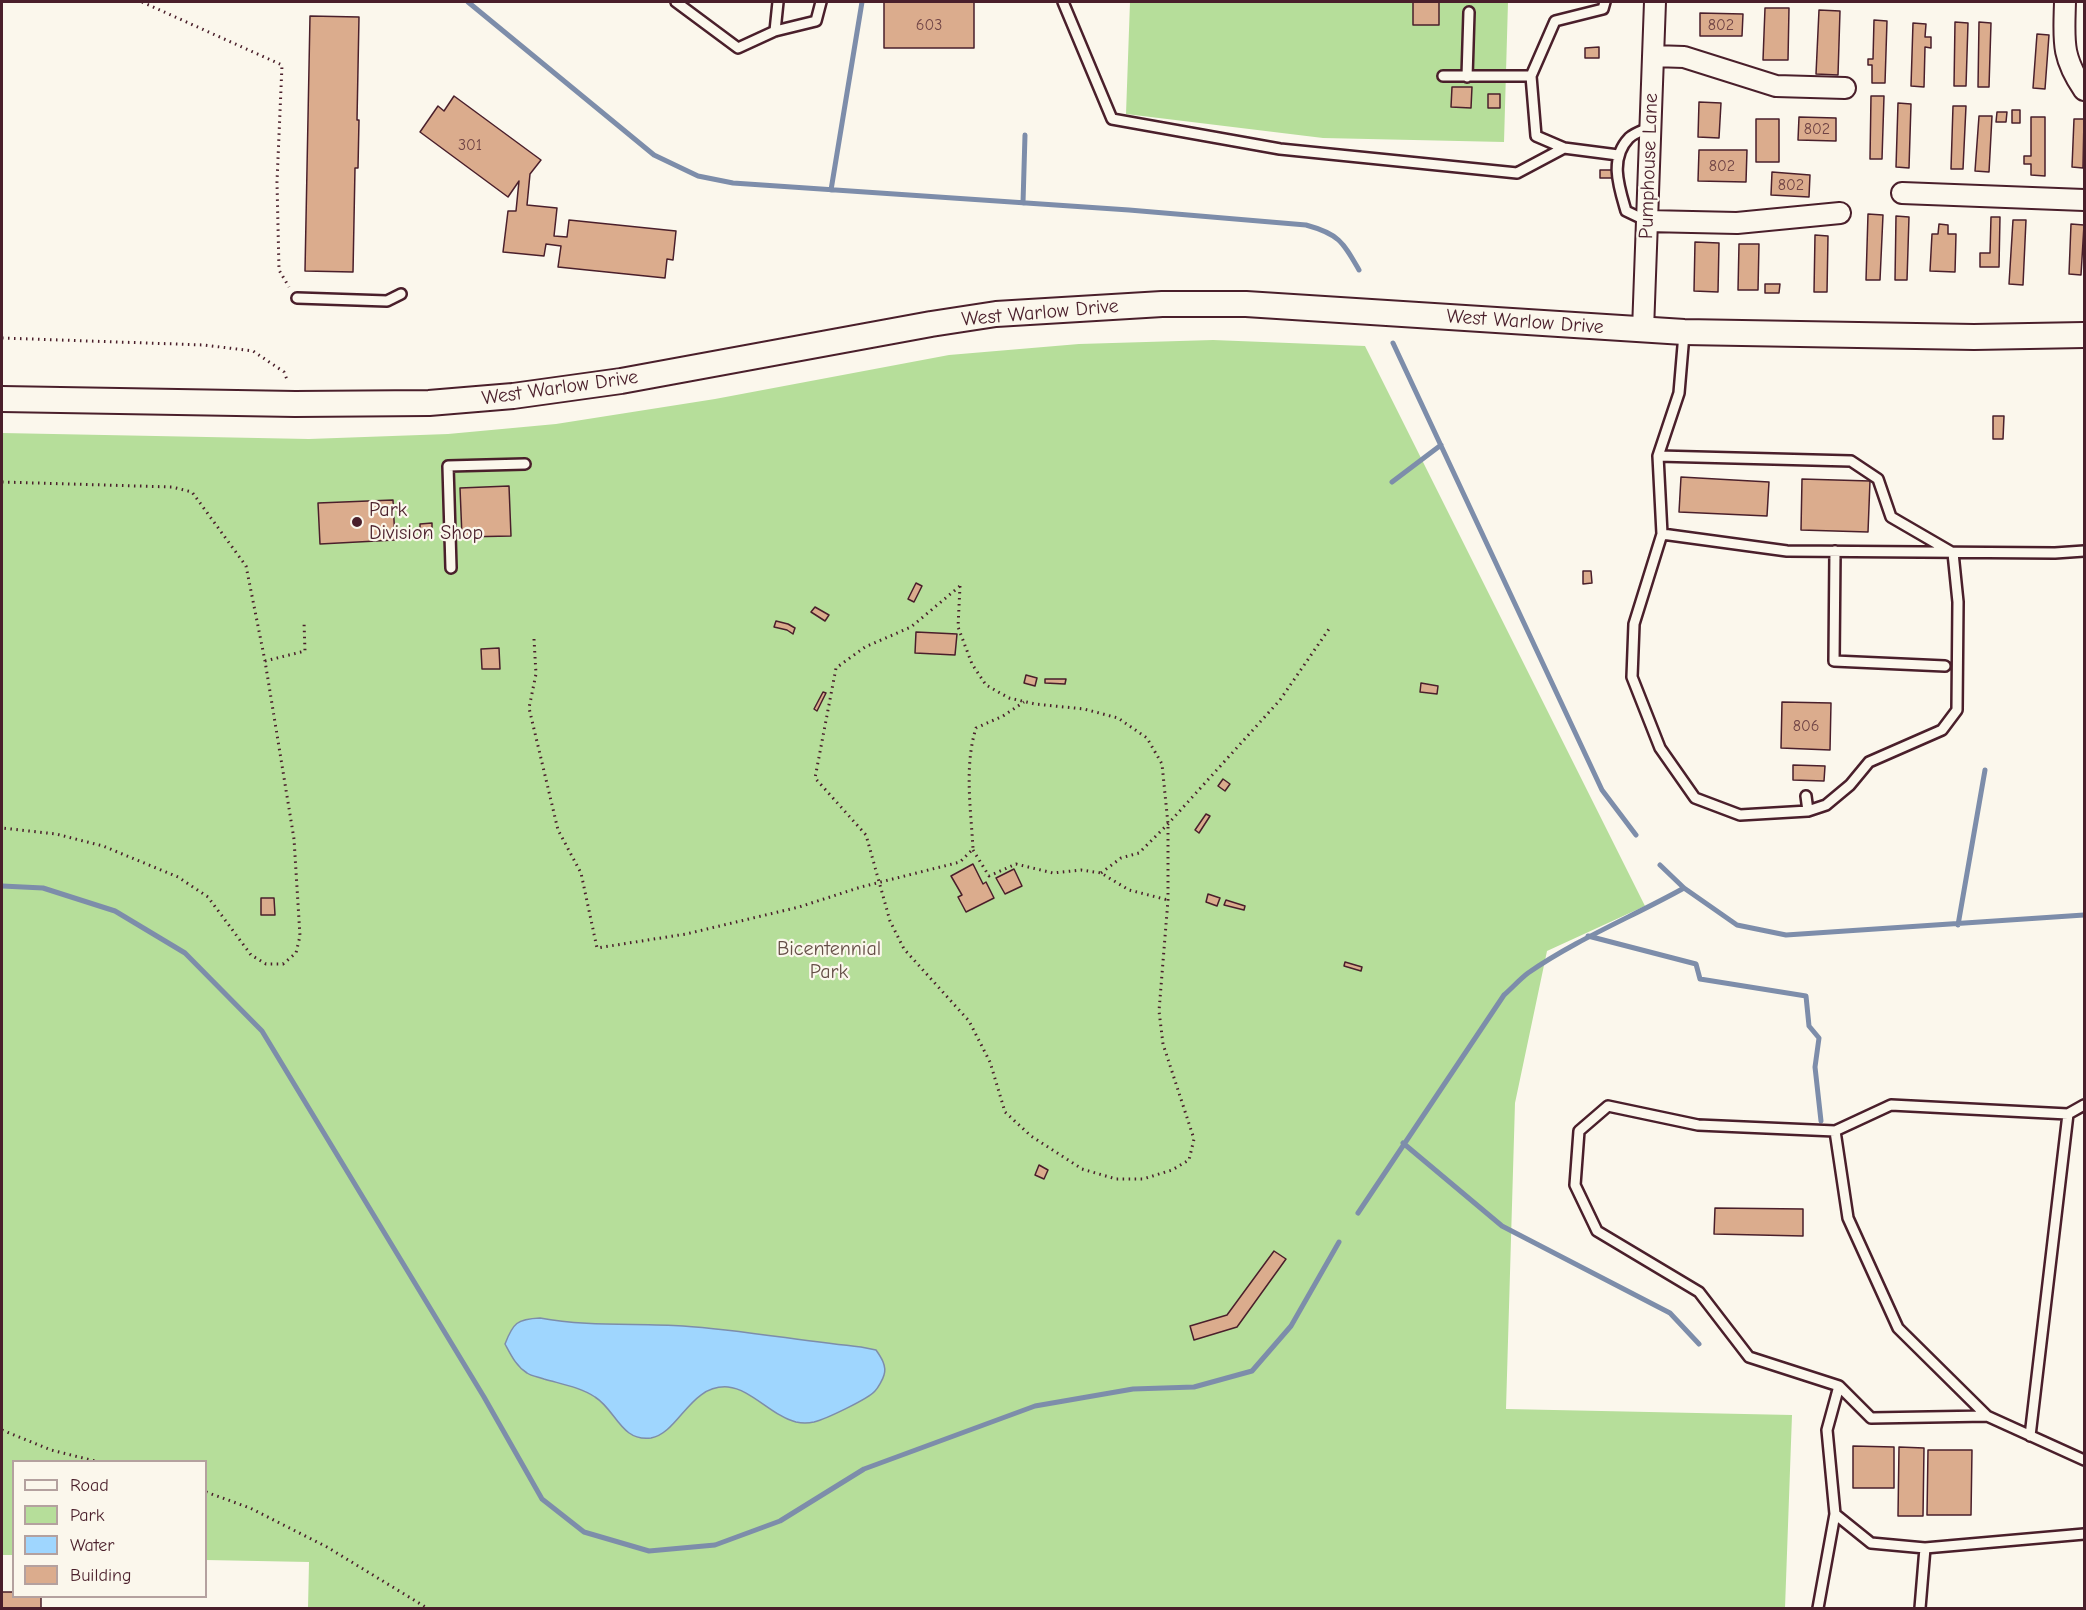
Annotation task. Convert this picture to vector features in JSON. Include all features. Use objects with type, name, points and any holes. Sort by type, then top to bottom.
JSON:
[{"type":"street","name":"Pumphouse Lane","points":[[1643,330],[1655,2]]},
{"type":"street","points":[[2065,2],[2064,43],[2068,64],[2085,90]]},
{"type":"street","points":[[1653,56],[1684,57],[1776,86],[1845,88]]},
{"type":"street","points":[[1902,193],[2085,200]]},
{"type":"street","points":[[1647,221],[1737,223],[1840,213]]},
{"type":"street","name":"West Warlow Drive","points":[[2,399],[295,404],[429,403],[525,395],[621,381],[931,324],[996,315],[1162,304],[1246,304],[1684,332],[1974,337],[2085,335]]},
{"type":"lane","points":[[676,2],[738,48],[775,31],[816,21],[821,2]]},
{"type":"lane","points":[[775,31],[778,2]]},
{"type":"lane","points":[[1063,2],[1112,119],[1280,149],[1517,173],[1564,148]]},
{"type":"lane","points":[[1605,2],[1603,9],[1555,21],[1531,76],[1536,136],[1564,148],[1618,155]]},
{"type":"lane","points":[[1467,77],[1469,12]]},
{"type":"lane","points":[[1443,76],[1531,76]]},
{"type":"lane","points":[[1647,221],[1626,211],[1617,180],[1618,155],[1630,136],[1651,127]]},
{"type":"lane","points":[[297,298],[387,301],[401,294]]},
{"type":"lane","points":[[1684,332],[1679,393],[1658,456],[1662,534],[1634,624],[1632,677],[1660,748],[1695,798],[1740,815],[1808,811],[1826,805],[1850,785],[1869,762],[1942,730],[1957,710],[1958,602],[1953,553]]},
{"type":"lane","points":[[1658,456],[1851,461],[1878,479],[1891,517],[1953,553]]},
{"type":"lane","points":[[451,568],[448,466],[525,464]]},
{"type":"lane","points":[[1662,534],[1787,550],[1953,553],[2085,551]]},
{"type":"lane","points":[[1835,551],[1834,661],[1945,666]]},
{"type":"lane","points":[[1806,796],[1808,811]]},
{"type":"lane","points":[[1987,1416],[1871,1418],[1839,1386],[1749,1357],[1699,1292],[1597,1231],[1575,1185],[1579,1131],[1608,1106],[1698,1125],[1835,1131],[1891,1105],[2068,1114],[2085,1105]]},
{"type":"lane","points":[[2030,1436],[2068,1114]]},
{"type":"lane","points":[[1835,1131],[1848,1218],[1898,1329],[1987,1416],[2085,1460]]},
{"type":"lane","points":[[1818,1608],[1835,1514],[1827,1430],[1839,1386]]},
{"type":"lane","points":[[1835,1514],[1871,1543],[1925,1548],[2085,1534]]},
{"type":"lane","points":[[1920,1608],[1925,1548]]},
{"type":"path","points":[[142,2],[282,65],[277,182],[279,270],[297,298]]},
{"type":"path","points":[[2,338],[204,345],[253,351],[284,372],[295,404]]},
{"type":"path","points":[[2,482],[172,487],[192,492],[246,566],[265,661],[294,839],[300,914],[300,936],[296,953],[284,964],[266,963],[251,955],[208,897],[178,877],[103,846],[56,834],[2,828]]},
{"type":"path","points":[[960,586],[958,627],[972,664],[986,685],[1009,698],[1024,702],[1084,709],[1118,718],[1147,738],[1162,764],[1167,824],[1168,900],[1159,1011],[1163,1044],[1194,1139],[1189,1160],[1172,1170],[1143,1179],[1116,1179],[1082,1169],[1031,1136],[1005,1112],[990,1062],[969,1021],[904,949],[890,921],[866,835],[815,778],[836,668],[865,647],[910,627],[960,586]]},
{"type":"path","points":[[265,661],[305,651],[304,622]]},
{"type":"path","points":[[1101,873],[1121,858],[1138,853],[1167,824],[1280,700],[1329,629]]},
{"type":"path","points":[[534,639],[536,674],[529,708],[558,830],[581,873],[597,948],[686,934],[799,907],[861,887],[960,862],[972,849]]},
{"type":"path","points":[[1024,702],[1003,716],[976,728],[971,744],[972,849],[989,876],[1016,864],[1053,873],[1081,870],[1101,873],[1130,890],[1168,900]]},
{"type":"path","points":[[2,1430],[51,1450],[95,1460]]},
{"type":"path","points":[[207,1492],[250,1508],[327,1547],[427,1608]]},
{"type":"green space","points":[[1130,2],[1508,2],[1504,142],[1323,138],[1126,114]]},
{"type":"green space","name":"Bicentennial Park","points":[[1213,340],[1365,346],[1645,906],[1547,951],[1515,1103],[1506,1409],[1792,1415],[1785,1608],[308,1608],[309,1562],[207,1560],[207,1460],[12,1460],[12,1555],[2,1555],[2,433],[309,439],[448,434],[556,424],[715,399],[949,355],[1079,344]]},
{"type":"water","points":[[540,1318],[594,1324],[705,1328],[861,1347],[876,1350],[883,1362],[885,1372],[879,1386],[871,1395],[814,1422],[787,1419],[737,1389],[715,1388],[694,1400],[670,1428],[651,1438],[641,1438],[626,1430],[595,1397],[577,1388],[530,1375],[517,1364],[505,1344],[511,1331],[521,1321]]},
{"type":"building","points":[[884,2],[974,2],[974,48],[884,48]]},
{"type":"building","points":[[1413,2],[1439,2],[1439,25],[1413,25]]},
{"type":"building","points":[[1765,8],[1789,8],[1788,60],[1763,60]]},
{"type":"building","points":[[1819,10],[1840,11],[1838,75],[1816,74]]},
{"type":"building","points":[[1700,13],[1743,14],[1742,36],[1700,36]]},
{"type":"building","points":[[310,16],[359,17],[358,168],[355,168],[353,272],[305,271]]},
{"type":"building","points":[[1874,20],[1887,21],[1885,83],[1872,83],[1872,65],[1868,65],[1868,59],[1873,59]]},
{"type":"building","points":[[1955,22],[1968,23],[1966,86],[1954,86]]},
{"type":"building","points":[[1979,22],[1991,23],[1989,87],[1978,87]]},
{"type":"building","points":[[1913,23],[1926,24],[1925,37],[1931,37],[1931,48],[1925,47],[1924,87],[1911,86]]},
{"type":"building","points":[[2037,34],[2049,35],[2045,89],[2033,88]]},
{"type":"building","points":[[1599,47],[1599,58],[1585,58],[1585,48]]},
{"type":"building","points":[[1452,87],[1472,87],[1471,108],[1451,107]]},
{"type":"building","points":[[1488,94],[1500,94],[1500,108],[1488,108]]},
{"type":"building","points":[[454,96],[541,160],[530,174],[527,205],[557,208],[554,236],[567,237],[569,220],[676,231],[673,260],[667,259],[665,278],[558,267],[561,246],[546,244],[544,256],[503,252],[508,211],[516,211],[519,181],[508,197],[420,132],[438,106],[444,111]]},
{"type":"building","points":[[1871,96],[1884,96],[1882,159],[1870,159]]},
{"type":"building","points":[[1699,102],[1721,103],[1719,138],[1698,137]]},
{"type":"building","points":[[1898,103],[1911,104],[1909,168],[1896,167]]},
{"type":"building","points":[[1953,106],[1966,106],[1963,169],[1951,169]]},
{"type":"building","points":[[2012,110],[2020,110],[2020,123],[2012,123]]},
{"type":"building","points":[[1997,112],[2007,112],[2006,122],[1996,122]]},
{"type":"building","points":[[1979,116],[1992,116],[1989,172],[1975,171]]},
{"type":"building","points":[[1799,117],[1836,118],[1836,141],[1798,140]]},
{"type":"building","points":[[2031,117],[2045,117],[2045,176],[2031,175],[2031,164],[2024,164],[2024,156],[2031,156]]},
{"type":"building","points":[[1756,119],[1779,119],[1779,162],[1756,162]]},
{"type":"building","points":[[2074,119],[2084,119],[2083,168],[2072,167]]},
{"type":"building","points":[[1699,150],[1747,150],[1746,182],[1698,181]]},
{"type":"building","points":[[1600,170],[1612,170],[1612,178],[1600,178]]},
{"type":"building","points":[[1772,172],[1810,175],[1809,197],[1771,195]]},
{"type":"building","points":[[1868,214],[1883,215],[1880,280],[1866,280]]},
{"type":"building","points":[[1896,216],[1909,217],[1907,280],[1895,280]]},
{"type":"building","points":[[1991,217],[2000,217],[1999,267],[1980,267],[1980,253],[1990,253]]},
{"type":"building","points":[[2013,220],[2026,220],[2023,285],[2009,284]]},
{"type":"building","points":[[1939,224],[1948,225],[1948,234],[1956,234],[1955,272],[1930,271],[1932,234],[1938,234]]},
{"type":"building","points":[[2071,224],[2084,225],[2081,275],[2069,274]]},
{"type":"building","points":[[1815,235],[1828,236],[1827,292],[1814,292]]},
{"type":"building","points":[[1695,242],[1719,243],[1718,292],[1694,291]]},
{"type":"building","points":[[1739,244],[1759,244],[1758,290],[1738,290]]},
{"type":"building","points":[[1765,284],[1780,284],[1779,293],[1765,293]]},
{"type":"building","points":[[1993,416],[2004,416],[2003,439],[1993,439]]},
{"type":"building","points":[[1681,477],[1769,482],[1767,516],[1679,512]]},
{"type":"building","points":[[1802,479],[1870,481],[1868,532],[1801,530]]},
{"type":"building","points":[[509,486],[511,536],[462,537],[460,488]]},
{"type":"building","name":"Park Division Shop","points":[[393,500],[395,540],[320,544],[318,503]]},
{"type":"building","points":[[432,523],[432,535],[420,535],[420,524]]},
{"type":"building","points":[[1583,571],[1591,571],[1592,583],[1583,584]]},
{"type":"building","points":[[916,583],[922,586],[914,602],[908,599]]},
{"type":"building","points":[[815,607],[829,615],[825,621],[811,612]]},
{"type":"building","points":[[776,621],[795,628],[793,634],[774,627]]},
{"type":"building","points":[[916,632],[957,634],[955,655],[915,653]]},
{"type":"building","points":[[499,648],[500,669],[482,669],[481,649]]},
{"type":"building","points":[[1026,675],[1037,678],[1035,686],[1024,683]]},
{"type":"building","points":[[1045,679],[1066,679],[1065,684],[1045,683]]},
{"type":"building","points":[[1421,683],[1438,686],[1437,694],[1420,692]]},
{"type":"building","points":[[823,692],[826,693],[817,711],[814,709]]},
{"type":"building","points":[[1782,702],[1831,703],[1830,750],[1781,748]]},
{"type":"building","points":[[1793,765],[1825,766],[1824,781],[1793,780]]},
{"type":"building","points":[[1223,779],[1230,784],[1225,791],[1218,786]]},
{"type":"building","points":[[1206,814],[1210,816],[1199,833],[1195,830]]},
{"type":"building","points":[[973,864],[983,884],[986,882],[994,898],[966,912],[958,897],[962,895],[951,876]]},
{"type":"building","points":[[1014,869],[1022,886],[1005,894],[996,878]]},
{"type":"building","points":[[1208,894],[1220,898],[1217,906],[1206,902]]},
{"type":"building","points":[[261,898],[274,898],[275,915],[261,915]]},
{"type":"building","points":[[1226,900],[1245,906],[1244,910],[1224,905]]},
{"type":"building","points":[[1345,962],[1362,967],[1361,971],[1344,966]]},
{"type":"building","points":[[1039,1165],[1048,1170],[1044,1179],[1035,1175]]},
{"type":"building","points":[[1715,1208],[1803,1209],[1803,1236],[1714,1234]]},
{"type":"building","points":[[1274,1251],[1286,1259],[1237,1327],[1194,1340],[1190,1326],[1227,1315]]},
{"type":"building","points":[[1853,1446],[1894,1447],[1894,1488],[1853,1488]]},
{"type":"building","points":[[1899,1447],[1924,1448],[1923,1516],[1898,1516]]},
{"type":"building","points":[[1928,1450],[1972,1450],[1971,1515],[1927,1515]]},
{"type":"building","points":[[2,1592],[12,1592],[12,1598],[41,1598],[41,1608],[2,1608]]},
{"type":"waterway","points":[[468,2],[654,155],[698,176],[733,183],[1129,210],[1306,225],[1326,232],[1339,240],[1359,270]]},
{"type":"waterway","points":[[831,190],[862,2]]},
{"type":"waterway","points":[[1023,203],[1025,135]]},
{"type":"waterway","points":[[1393,343],[1602,790],[1636,835]]},
{"type":"waterway","points":[[1392,482],[1441,445]]},
{"type":"waterway","points":[[1958,925],[1985,770]]},
{"type":"waterway","points":[[1660,865],[1684,888],[1737,925],[1786,935],[2084,915]]},
{"type":"waterway","points":[[2,886],[43,888],[115,911],[185,953],[262,1031],[484,1397],[542,1499],[584,1532],[649,1551],[715,1545],[780,1521],[864,1469],[1035,1406],[1133,1389],[1194,1387],[1252,1371],[1291,1326],[1339,1242]]},
{"type":"waterway","points":[[1358,1213],[1504,995],[1525,975],[1547,961],[1684,888]]},
{"type":"waterway","points":[[1588,936],[1696,964],[1700,979],[1806,996],[1809,1026],[1819,1038],[1815,1067],[1821,1121]]},
{"type":"waterway","points":[[1403,1143],[1502,1226],[1670,1313],[1699,1344]]},
{"type":"place","name":"Park Division Shop","points":[[357,522]]}]
